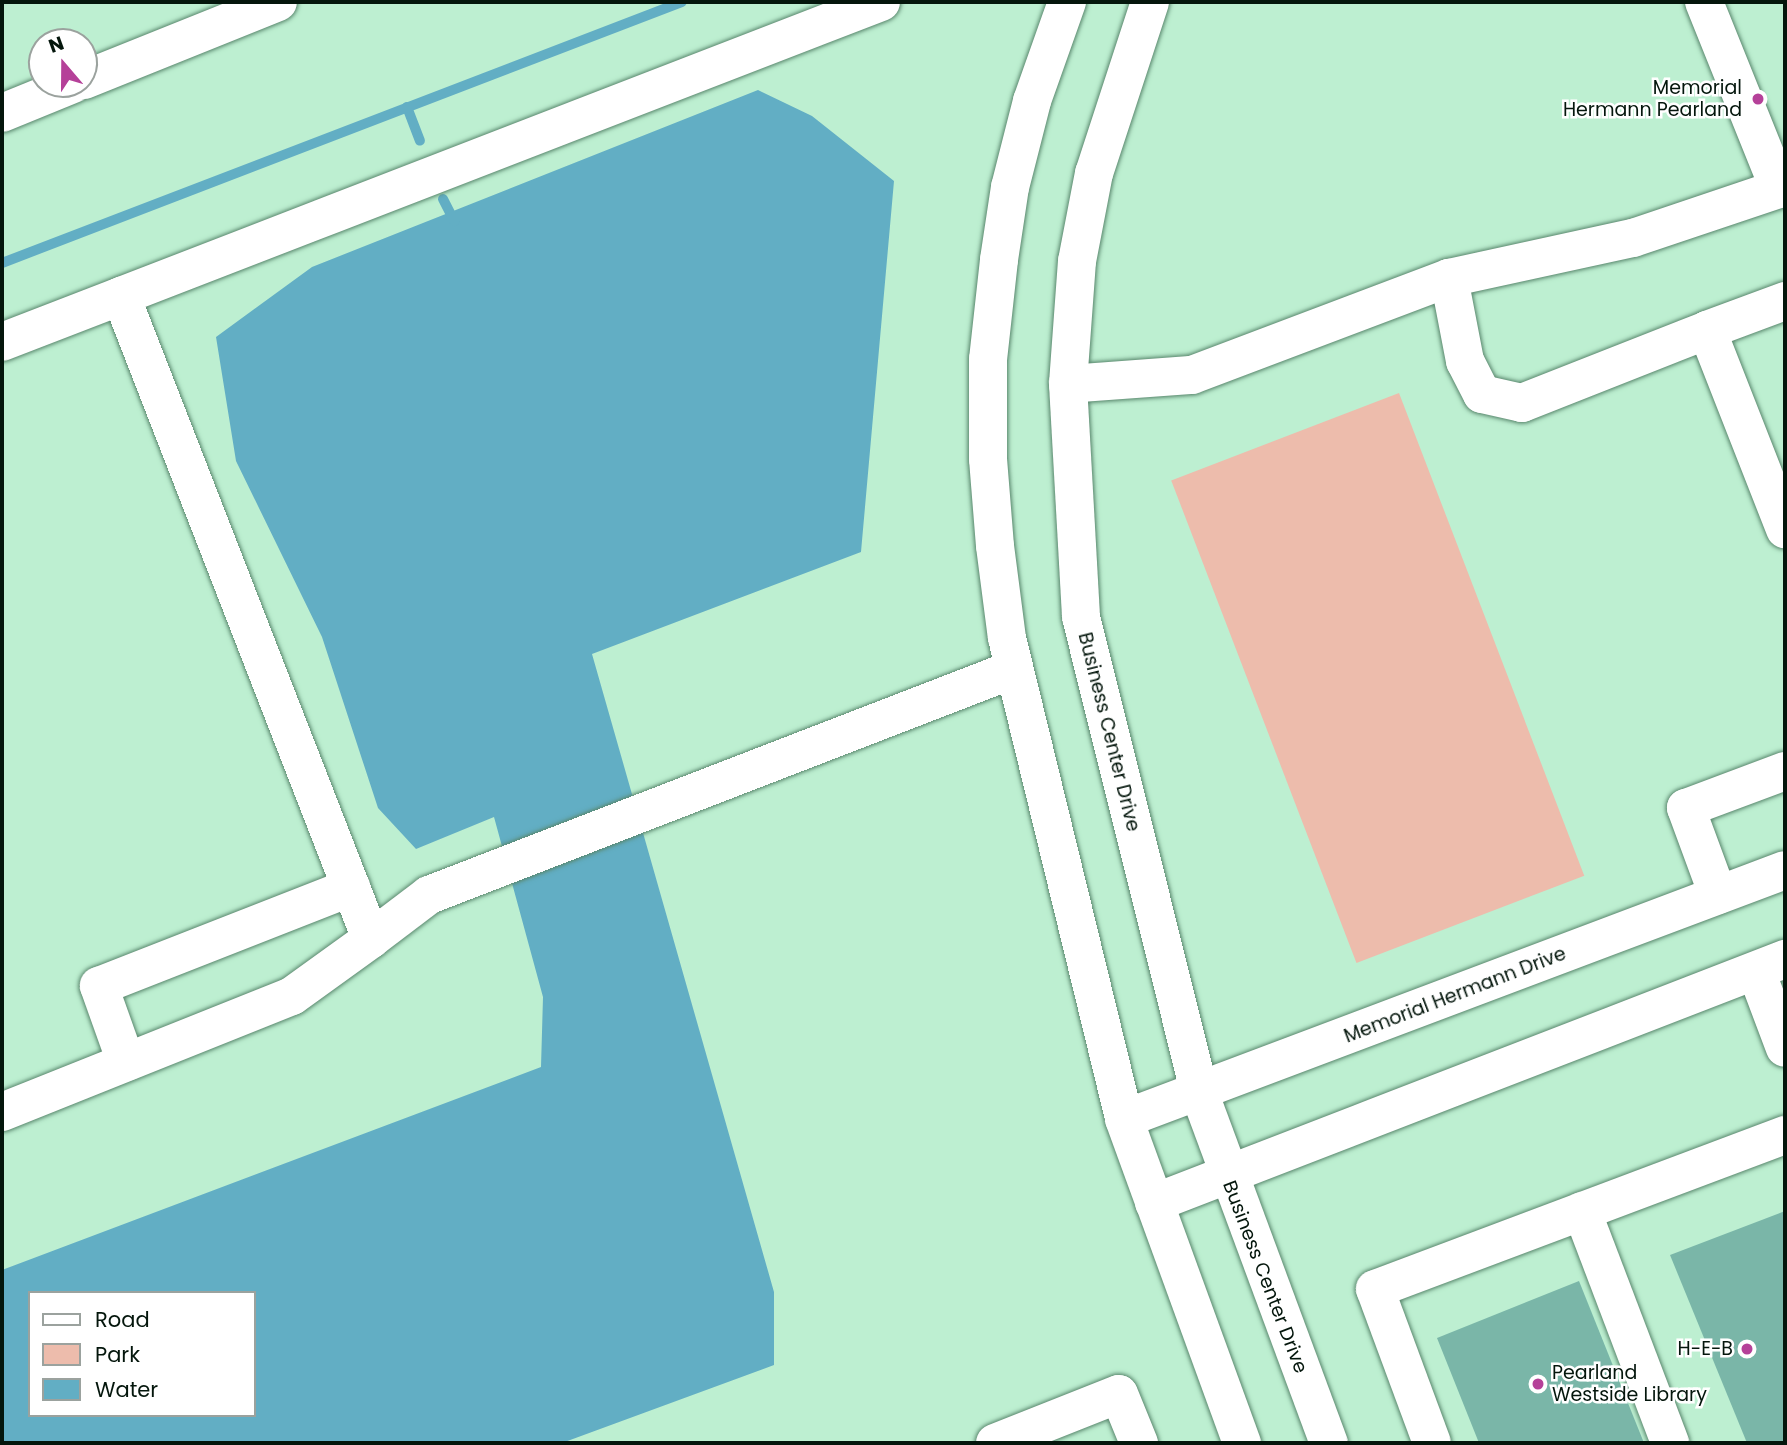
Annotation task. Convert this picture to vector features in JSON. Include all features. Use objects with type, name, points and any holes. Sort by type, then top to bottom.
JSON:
[{"type":"street","points":[[98,74],[278,2]]},
{"type":"street","points":[[2,342],[881,2]]},
{"type":"street","name":"Business Center Drive","points":[[1150,2],[1094,173],[1077,261],[1068,384],[1081,617],[1199,1093],[1226,1173],[1329,1443]]},
{"type":"street","points":[[1068,384],[1192,376],[1449,278],[1633,238],[1782,188],[1704,2]]},
{"type":"street","points":[[1061,3],[1010,187],[988,359],[992,508],[1014,669],[1124,1119],[1242,1443]]},
{"type":"street","points":[[2,113],[39,98]]},
{"type":"street","points":[[1449,278],[1465,361],[1482,394],[1522,403],[1785,301]]},
{"type":"street","points":[[121,296],[371,939]]},
{"type":"street","points":[[1707,330],[1785,529]]},
{"type":"street","points":[[2,1112],[292,996],[429,895],[1014,669]]},
{"type":"street","points":[[1718,895],[1686,808],[1785,771]]},
{"type":"street","name":"Memorial Hermann Drive","points":[[1124,1119],[1199,1093],[1785,870]]},
{"type":"street","points":[[126,1062],[99,986],[351,887]]},
{"type":"street","points":[[1154,1203],[1770,965],[1785,1048]]},
{"type":"street","points":[[1432,1443],[1375,1289],[1785,1135]]},
{"type":"street","points":[[1582,1211],[1670,1443]]},
{"type":"street","points":[[995,1443],[1119,1394],[1139,1443]]},
{"type":"green space","points":[[1399,393],[1584,876],[1356,963],[1171,480]]},
{"type":"water","points":[[758,90],[812,116],[894,181],[861,552],[592,654],[774,1292],[774,1365],[562,1443],[2,1443],[2,1270],[541,1067],[543,997],[494,817],[416,849],[378,808],[322,637],[236,461],[216,337],[312,267]]},
{"type":"building","name":"H-E-B","points":[[1785,1211],[1785,1443],[1747,1443],[1670,1255]]},
{"type":"building","name":"Pearland Westside Library","points":[[1579,1281],[1644,1443],[1479,1443],[1437,1338]]},
{"type":"waterway","points":[[2,263],[682,2]]},
{"type":"waterway","points":[[407,107],[420,141]]},
{"type":"waterway","points":[[443,199],[454,221]]},
{"type":"place","name":"Memorial Hermann Pearland","points":[[1758,99]]},
{"type":"place","name":"H-E-B","points":[[1747,1349]]},
{"type":"place","name":"Pearland Westside Library","points":[[1538,1384]]}]
